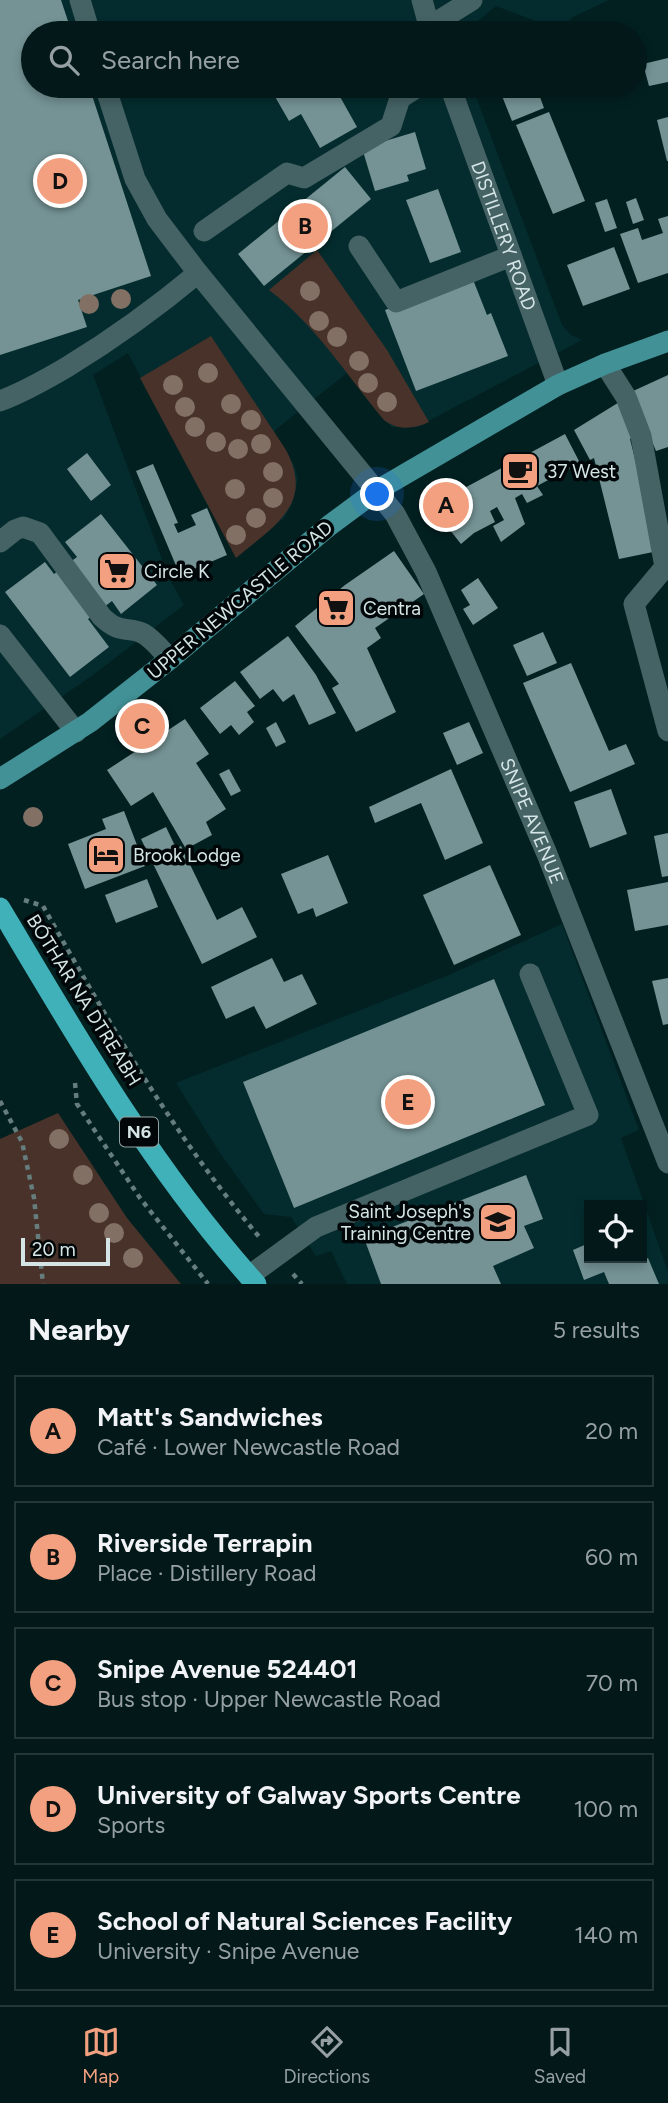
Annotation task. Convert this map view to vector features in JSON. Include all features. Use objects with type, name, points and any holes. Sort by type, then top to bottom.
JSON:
[{"type":"highway","name":"BÓTHAR NA DTREABH","points":[[0,908],[71,1027],[150,1149],[212,1233],[252,1280]]},
{"type":"main road","name":"UPPER NEWCASTLE ROAD","points":[[0,779],[76,732],[170,659],[330,525],[376,491],[558,385],[605,363],[668,341]]},
{"type":"street","points":[[80,0],[86,21]]},
{"type":"street","points":[[422,0],[425,21]]},
{"type":"street","points":[[441,21],[472,0]]},
{"type":"street","name":"SNIPE AVENUE","points":[[109,98],[135,179],[158,219],[198,273],[396,514],[431,585],[547,854],[668,1163]]},
{"type":"street","points":[[204,231],[287,173],[304,178],[391,125],[400,98]]},
{"type":"street","name":"DISTILLERY ROAD","points":[[454,98],[558,385]]},
{"type":"street","points":[[359,246],[396,302],[511,256]]},
{"type":"street","points":[[0,401],[23,393],[102,346],[198,273]]},
{"type":"street","points":[[605,363],[626,397],[641,436],[664,567],[634,604],[668,731]]},
{"type":"street","points":[[0,542],[23,527],[40,533],[111,626],[124,631],[143,633],[170,659]]},
{"type":"street","points":[[0,635],[76,732]]},
{"type":"street","points":[[252,1280],[275,1255],[316,1227],[588,1115],[530,974]]},
{"type":"path","points":[[22,900],[43,906],[175,1125],[275,1255],[302,1284]]},
{"type":"path","points":[[75,1078],[77,1104],[140,1198],[208,1284]]},
{"type":"path","points":[[0,1101],[22,1142],[34,1198],[43,1284]]},
{"type":"shaded area","points":[[0,0],[609,0],[569,21],[535,21],[496,6],[478,21],[21,21],[21,98],[477,98],[562,325],[571,335],[582,340],[417,427],[392,427],[347,373],[274,431],[294,465],[298,479],[292,504],[284,518],[236,558],[128,353],[93,375],[169,578],[184,605],[93,675],[0,739]]},
{"type":"shaded area","points":[[317,250],[387,350],[429,422],[406,428],[384,420],[302,319],[269,290]]},
{"type":"shaded area","points":[[211,336],[286,450],[294,469],[296,485],[286,512],[236,558],[140,378]]},
{"type":"shaded area","points":[[562,924],[639,1130],[621,1138],[643,1200],[584,1200],[584,1263],[647,1263],[647,1212],[668,1272],[668,1284],[347,1284],[331,1251],[316,1256],[291,1217],[264,1214],[220,1153],[176,1083],[449,975]]},
{"type":"shaded area","points":[[58,1113],[127,1218],[181,1284],[0,1284],[0,1139]]},
{"type":"building","points":[[0,0],[61,0],[68,21],[21,21],[21,98],[93,98],[151,276],[78,300],[87,327],[0,355]]},
{"type":"building","points":[[668,58],[668,82],[649,86],[647,63]]},
{"type":"building","points":[[276,98],[341,98],[357,127],[320,148],[301,114],[289,121]]},
{"type":"building","points":[[503,98],[540,98],[544,108],[512,121]]},
{"type":"building","points":[[549,112],[585,201],[553,214],[516,125]]},
{"type":"building","points":[[668,117],[668,161],[667,161],[657,120]]},
{"type":"building","points":[[415,132],[426,169],[407,175],[409,181],[375,191],[362,148]]},
{"type":"building","points":[[345,167],[371,199],[264,286],[238,254]]},
{"type":"building","points":[[438,189],[461,252],[430,263],[406,200]]},
{"type":"building","points":[[636,198],[644,220],[633,224],[626,202]]},
{"type":"building","points":[[607,199],[617,228],[605,232],[595,203]]},
{"type":"building","points":[[668,216],[668,273],[638,283],[620,234],[638,228],[642,240],[663,233],[658,219]]},
{"type":"building","points":[[614,247],[630,289],[583,306],[567,265]]},
{"type":"building","points":[[472,277],[487,315],[491,313],[508,356],[416,391],[385,310]]},
{"type":"building","points":[[668,375],[668,447],[656,451],[631,392]]},
{"type":"building","points":[[621,401],[636,435],[630,439],[658,551],[619,559],[594,458],[590,460],[574,430]]},
{"type":"building","points":[[565,434],[580,463],[537,486],[543,495],[527,503],[522,494],[515,498],[525,524],[501,542],[493,526],[504,520],[497,507],[490,511],[495,522],[474,533],[461,544],[431,506]]},
{"type":"building","points":[[87,453],[111,485],[91,501],[67,469]]},
{"type":"building","points":[[153,464],[178,523],[174,524],[178,533],[196,525],[191,515],[207,508],[227,555],[180,575],[136,471]]},
{"type":"building","name":"Circle K","points":[[101,514],[157,585],[121,614],[112,601],[88,619],[109,647],[70,677],[5,592],[45,562],[54,574],[77,557],[65,542]]},
{"type":"building","points":[[394,551],[424,594],[375,628],[381,638],[367,648],[396,712],[356,732],[332,688],[339,684],[295,626],[345,585]]},
{"type":"building","points":[[478,578],[498,608],[473,625],[463,609],[470,605],[461,590]]},
{"type":"building","points":[[543,632],[557,663],[527,676],[513,645]]},
{"type":"building","points":[[288,636],[316,675],[336,713],[309,725],[294,694],[283,702],[273,689],[260,699],[240,672]]},
{"type":"building","points":[[571,663],[609,751],[626,744],[635,764],[570,792],[523,683]]},
{"type":"building","points":[[235,681],[255,706],[247,712],[254,722],[239,735],[231,725],[220,734],[200,708]]},
{"type":"building","points":[[185,719],[209,754],[196,763],[226,809],[206,822],[212,835],[186,849],[153,792],[131,806],[107,770]]},
{"type":"building","points":[[276,722],[286,742],[276,747],[266,728]]},
{"type":"building","points":[[469,722],[483,753],[457,765],[443,733]]},
{"type":"building","points":[[229,769],[241,791],[231,796],[219,774]]},
{"type":"building","points":[[451,769],[483,843],[445,860],[421,803],[375,823],[369,807]]},
{"type":"building","points":[[611,789],[627,834],[590,848],[574,802]]},
{"type":"building","name":"Brook Lodge","points":[[124,811],[145,866],[85,889],[68,844],[106,829],[102,819]]},
{"type":"building","points":[[166,827],[176,848],[181,846],[217,920],[242,907],[257,937],[202,964],[141,839]]},
{"type":"building","points":[[668,833],[668,876],[662,877],[654,836]]},
{"type":"building","points":[[328,855],[348,903],[316,917],[313,908],[298,914],[281,874]]},
{"type":"building","points":[[490,865],[521,935],[454,965],[423,895]]},
{"type":"building","points":[[147,879],[158,907],[116,923],[105,895]]},
{"type":"building","points":[[668,882],[668,925],[635,931],[627,890]]},
{"type":"building","points":[[272,958],[284,982],[302,974],[317,1004],[266,1029],[254,1006],[226,1019],[211,987]]},
{"type":"building","points":[[668,978],[668,1024],[663,1025],[652,981]]},
{"type":"building","points":[[494,979],[545,1105],[294,1208],[243,1082]]},
{"type":"building","points":[[526,1175],[543,1219],[524,1226],[534,1248],[493,1266],[501,1284],[381,1284],[364,1238]]},
{"type":"building","points":[[584,1245],[584,1263],[647,1263],[648,1258],[659,1284],[609,1284],[604,1272],[584,1280],[573,1250]]},
{"type":"place","name":"University of Galway Sports Centre","points":[[60,181]]},
{"type":"place","name":"Riverside Terrapin","points":[[305,226]]},
{"type":"place","name":"37 West","points":[[520,471]]},
{"type":"place","name":"Matt's Sandwiches","points":[[446,505]]},
{"type":"place","name":"Circle K","points":[[117,571]]},
{"type":"place","name":"Centra","points":[[336,608]]},
{"type":"place","name":"Snipe Avenue 524401","points":[[142,726]]},
{"type":"place","name":"Brook Lodge","points":[[106,855]]},
{"type":"place","name":"School of Natural Sciences Facility","points":[[408,1102]]},
{"type":"place","name":"Saint Joseph's Training Centre","points":[[498,1222]]}]
